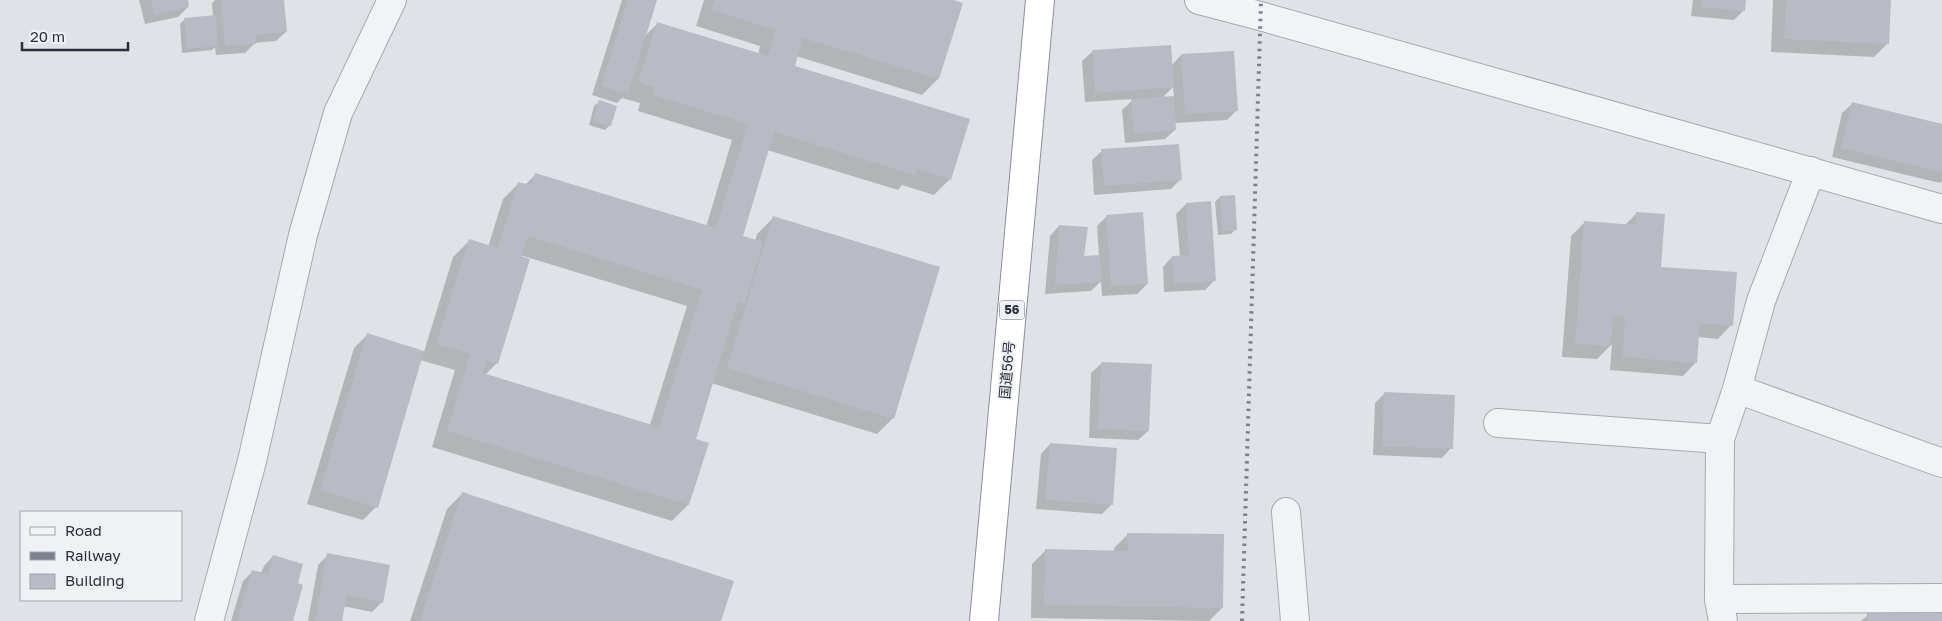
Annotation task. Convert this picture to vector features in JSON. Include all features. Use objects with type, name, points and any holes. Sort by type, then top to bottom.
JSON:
[{"type":"highway","name":"国道56号","points":[[984,621],[1040,0]]},
{"type":"street","points":[[208,621],[252,461],[303,235],[338,113],[392,0]]},
{"type":"street","points":[[1199,0],[1270,18],[1942,209]]},
{"type":"street","points":[[1811,171],[1761,301],[1737,390],[1720,438],[1721,610],[1942,598]]},
{"type":"street","points":[[1737,390],[1942,463]]},
{"type":"street","points":[[1498,423],[1720,438]]},
{"type":"street","points":[[1286,512],[1295,621]]},
{"type":"building","points":[[151,0],[188,0],[189,7],[154,15]]},
{"type":"building","points":[[221,0],[284,0],[287,32],[255,35],[256,44],[225,46]]},
{"type":"building","points":[[628,0],[657,0],[628,94],[601,86]]},
{"type":"building","points":[[714,0],[954,0],[963,3],[939,79],[803,38],[795,66],[970,119],[951,180],[917,169],[915,175],[774,132],[743,236],[763,242],[745,303],[738,301],[696,439],[709,443],[689,505],[447,431],[470,354],[436,344],[469,239],[498,248],[518,182],[531,185],[535,173],[716,228],[748,124],[653,95],[655,87],[638,82],[657,22],[768,56],[776,30],[711,10]],"holes":[[[528,236],[702,290],[659,427],[483,373],[487,360],[498,364],[530,259],[521,256]]]},
{"type":"building","points":[[1701,0],[1746,0],[1745,11],[1700,7]]},
{"type":"building","points":[[1786,0],[1891,0],[1889,44],[1784,39]]},
{"type":"building","points":[[216,15],[218,46],[187,49],[184,18]]},
{"type":"building","points":[[1171,45],[1174,87],[1095,93],[1092,50]]},
{"type":"building","points":[[1234,51],[1238,111],[1185,114],[1181,54]]},
{"type":"building","points":[[1174,96],[1176,130],[1134,134],[1131,99]]},
{"type":"building","points":[[599,100],[617,106],[611,126],[593,121]]},
{"type":"building","points":[[1852,102],[1942,124],[1942,172],[1841,148]]},
{"type":"building","points":[[1179,144],[1182,180],[1104,186],[1101,149]]},
{"type":"building","points":[[1235,195],[1237,230],[1222,231],[1220,196]]},
{"type":"building","points":[[1211,201],[1216,281],[1174,283],[1172,256],[1189,255],[1186,203]]},
{"type":"building","points":[[1143,212],[1148,284],[1111,286],[1106,215]]},
{"type":"building","points":[[1636,212],[1665,214],[1661,267],[1737,272],[1733,326],[1700,323],[1697,363],[1623,357],[1625,317],[1613,316],[1611,346],[1575,344],[1584,221],[1635,225]]},
{"type":"building","points":[[773,216],[940,267],[894,419],[727,368]]},
{"type":"building","points":[[1059,225],[1088,227],[1084,256],[1100,255],[1102,282],[1055,285]]},
{"type":"building","points":[[367,333],[424,351],[378,508],[320,490]]},
{"type":"building","points":[[1101,362],[1152,364],[1149,431],[1098,429]]},
{"type":"building","points":[[1384,392],[1455,395],[1453,449],[1382,446]]},
{"type":"building","points":[[1050,443],[1117,448],[1113,505],[1045,500]]},
{"type":"building","points":[[462,492],[734,581],[721,621],[420,621]]},
{"type":"building","points":[[1127,533],[1224,534],[1223,608],[1044,605],[1045,549],[1128,551]]},
{"type":"building","points":[[327,553],[390,565],[383,603],[347,595],[342,621],[315,621]]},
{"type":"building","points":[[273,555],[303,564],[298,583],[303,585],[293,621],[237,621],[252,570],[268,574]]},
{"type":"building","points":[[1867,613],[1942,613],[1942,621],[1867,621]]},
{"type":"railway","points":[[1242,621],[1261,0]]}]
